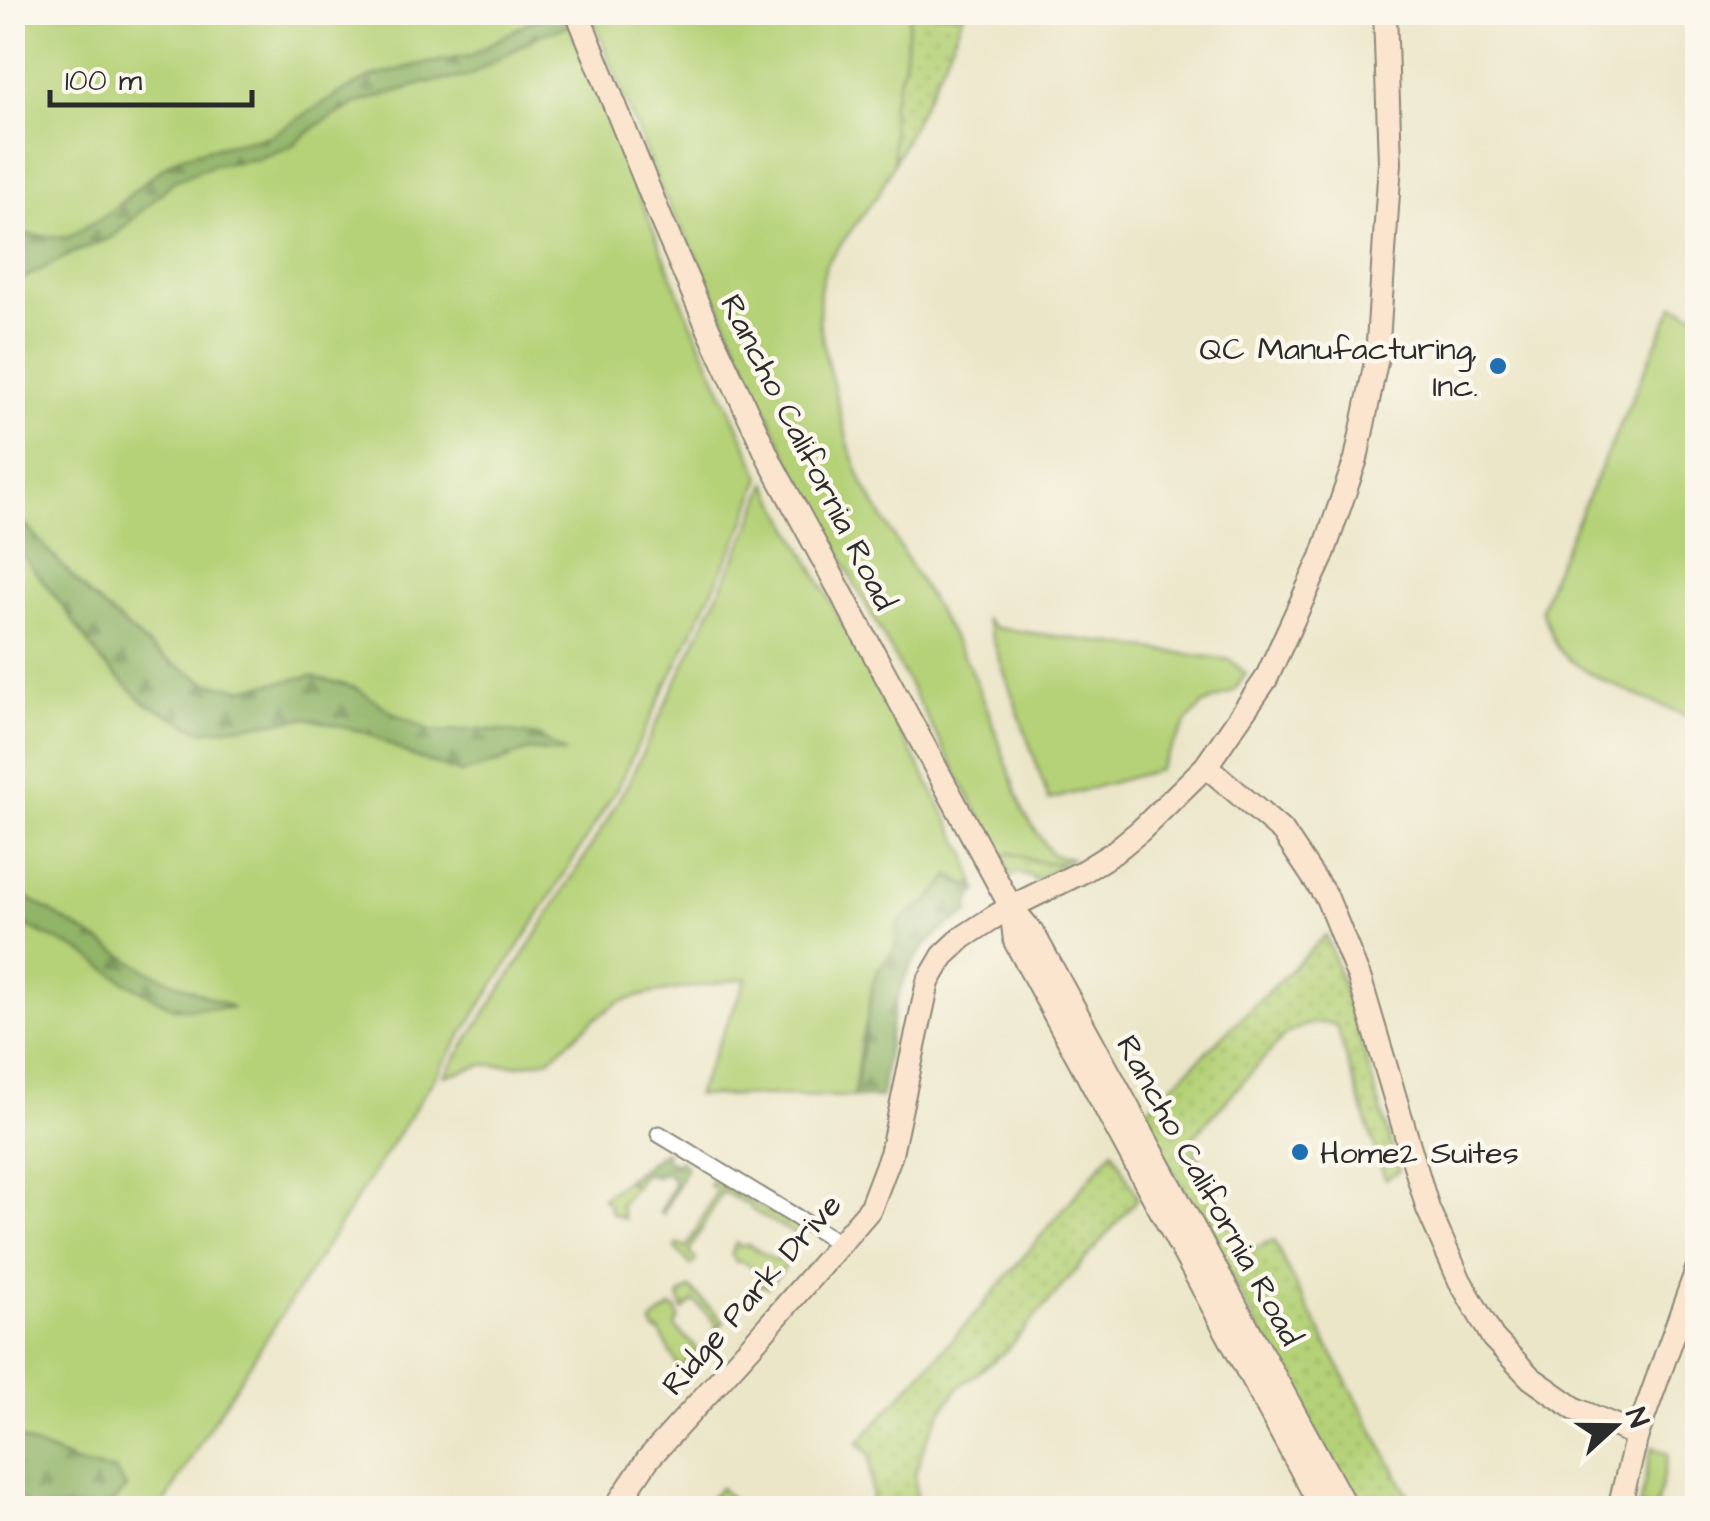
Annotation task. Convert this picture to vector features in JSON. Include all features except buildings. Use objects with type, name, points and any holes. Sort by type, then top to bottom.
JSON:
[{"type":"street","name":"Rancho California Road","points":[[578,12],[660,219],[771,463],[1010,907],[1033,933],[1346,1508]]},
{"type":"street","name":"Ridge Park Drive","points":[[615,1508],[648,1459],[870,1208],[891,1154],[928,982],[943,956],[962,938],[1010,907],[1084,872],[1112,853],[1177,797],[1206,766],[1266,679],[1322,557],[1356,458],[1377,357],[1390,162],[1386,12]]},
{"type":"street","points":[[1206,766],[1283,832],[1326,898],[1360,980],[1428,1209],[1460,1281],[1494,1338],[1531,1378],[1575,1409],[1637,1435]]},
{"type":"street","name":"Rancho California Road","points":[[1010,907],[1015,941],[1322,1508]]},
{"type":"street","points":[[658,1134],[839,1243]]},
{"type":"street","points":[[1619,1508],[1637,1435],[1698,1267]]},
{"type":"green space","points":[[13,13],[554,13],[527,23],[470,56],[369,78],[270,137],[177,158],[108,214],[66,238],[13,237]]},
{"type":"green space","points":[[565,13],[570,25],[540,35],[467,77],[429,82],[357,103],[318,125],[290,147],[257,159],[213,165],[174,181],[113,237],[13,284],[13,236],[67,238],[108,214],[177,158],[270,136],[369,78],[470,56],[527,23]]},
{"type":"green space","points":[[591,13],[910,13],[904,64],[891,106],[894,163],[878,194],[826,264],[819,320],[826,357],[863,484],[968,664],[1024,813],[1052,855],[1071,858],[1049,863],[1011,853],[1002,857],[791,465],[704,271],[659,186]]},
{"type":"green space","points":[[910,13],[964,13],[894,163],[891,106],[904,64]]},
{"type":"green space","points":[[570,25],[685,308],[761,477],[744,525],[616,790],[538,917],[208,1429],[162,1508],[107,1508],[126,1489],[115,1471],[82,1465],[13,1436],[13,920],[84,953],[173,1008],[231,1007],[148,971],[13,889],[13,546],[59,601],[102,662],[144,702],[201,731],[306,718],[365,732],[412,756],[462,773],[529,750],[563,753],[511,732],[433,732],[311,676],[243,689],[208,683],[158,654],[90,596],[13,512],[12,284],[113,237],[174,181],[213,165],[257,159],[290,147],[318,125],[357,103],[429,82],[467,77],[540,35]]},
{"type":"green space","points":[[1674,305],[1697,315],[1697,720],[1621,689],[1566,657],[1556,646],[1541,609],[1552,576]]},
{"type":"green space","points":[[767,483],[967,855],[974,882],[967,886],[950,876],[892,953],[861,1039],[854,1097],[696,1095],[747,978],[619,1002],[549,1059],[519,1065],[484,1065],[444,1076],[527,950],[629,781],[751,525]]},
{"type":"green space","points":[[13,512],[90,596],[158,654],[208,683],[243,689],[311,676],[356,688],[395,714],[433,732],[480,729],[538,736],[566,753],[529,750],[462,773],[412,756],[365,732],[306,718],[201,731],[144,702],[102,662],[59,601],[13,546]]},
{"type":"green space","points":[[986,620],[996,628],[1230,660],[1246,674],[1234,691],[1204,704],[1189,719],[1158,770],[1049,800]]},
{"type":"green space","points":[[1011,853],[1061,864],[1034,881],[1031,876],[1011,876],[1002,857]]},
{"type":"green space","points":[[950,876],[967,886],[974,882],[978,892],[972,896],[970,913],[924,947],[910,968],[893,1016],[881,1098],[854,1097],[873,982],[879,968],[895,948],[899,924],[905,916],[929,901]]},
{"type":"green space","points":[[13,889],[148,971],[233,1008],[174,1008],[127,983],[84,953],[13,920]]},
{"type":"green space","points":[[1326,935],[1399,1171],[1385,1179],[1336,1025],[1310,1024],[1285,1035],[1190,1141],[1247,1251],[1274,1240],[1415,1508],[1357,1508],[1142,1115]]},
{"type":"green space","points":[[1113,1150],[1138,1198],[1007,1350],[958,1388],[926,1441],[915,1473],[917,1508],[872,1508],[870,1455],[858,1443],[978,1311]]},
{"type":"green space","points":[[664,1151],[665,1158],[687,1166],[663,1214],[660,1213],[674,1184],[669,1174],[642,1175],[635,1188],[626,1180]]},
{"type":"green space","points":[[626,1180],[633,1187],[620,1206],[624,1219],[611,1213],[602,1198]]},
{"type":"green space","points":[[712,1180],[799,1228],[796,1235],[722,1192],[689,1252],[696,1260],[691,1265],[676,1246],[687,1247],[717,1190],[709,1185]]},
{"type":"green space","points":[[736,1243],[749,1245],[775,1261],[784,1257],[788,1263],[768,1287],[759,1285],[764,1279],[747,1264],[736,1262],[731,1254]]},
{"type":"green space","points":[[690,1288],[724,1321],[713,1335],[717,1325],[694,1301],[683,1311],[679,1296]]},
{"type":"green space","points":[[672,1307],[679,1318],[675,1327],[698,1350],[680,1369],[652,1325]]},
{"type":"green space","points":[[12,1436],[82,1465],[115,1471],[126,1488],[107,1508],[31,1508],[13,1493]]},
{"type":"green space","points":[[1652,1447],[1668,1454],[1656,1508],[1639,1508]]},
{"type":"green space","points":[[720,1487],[739,1508],[701,1508]]},
{"type":"place","name":"QC Manufacturing, Inc.","points":[[1498,366]]},
{"type":"place","name":"Home2 Suites","points":[[1300,1152]]}]
